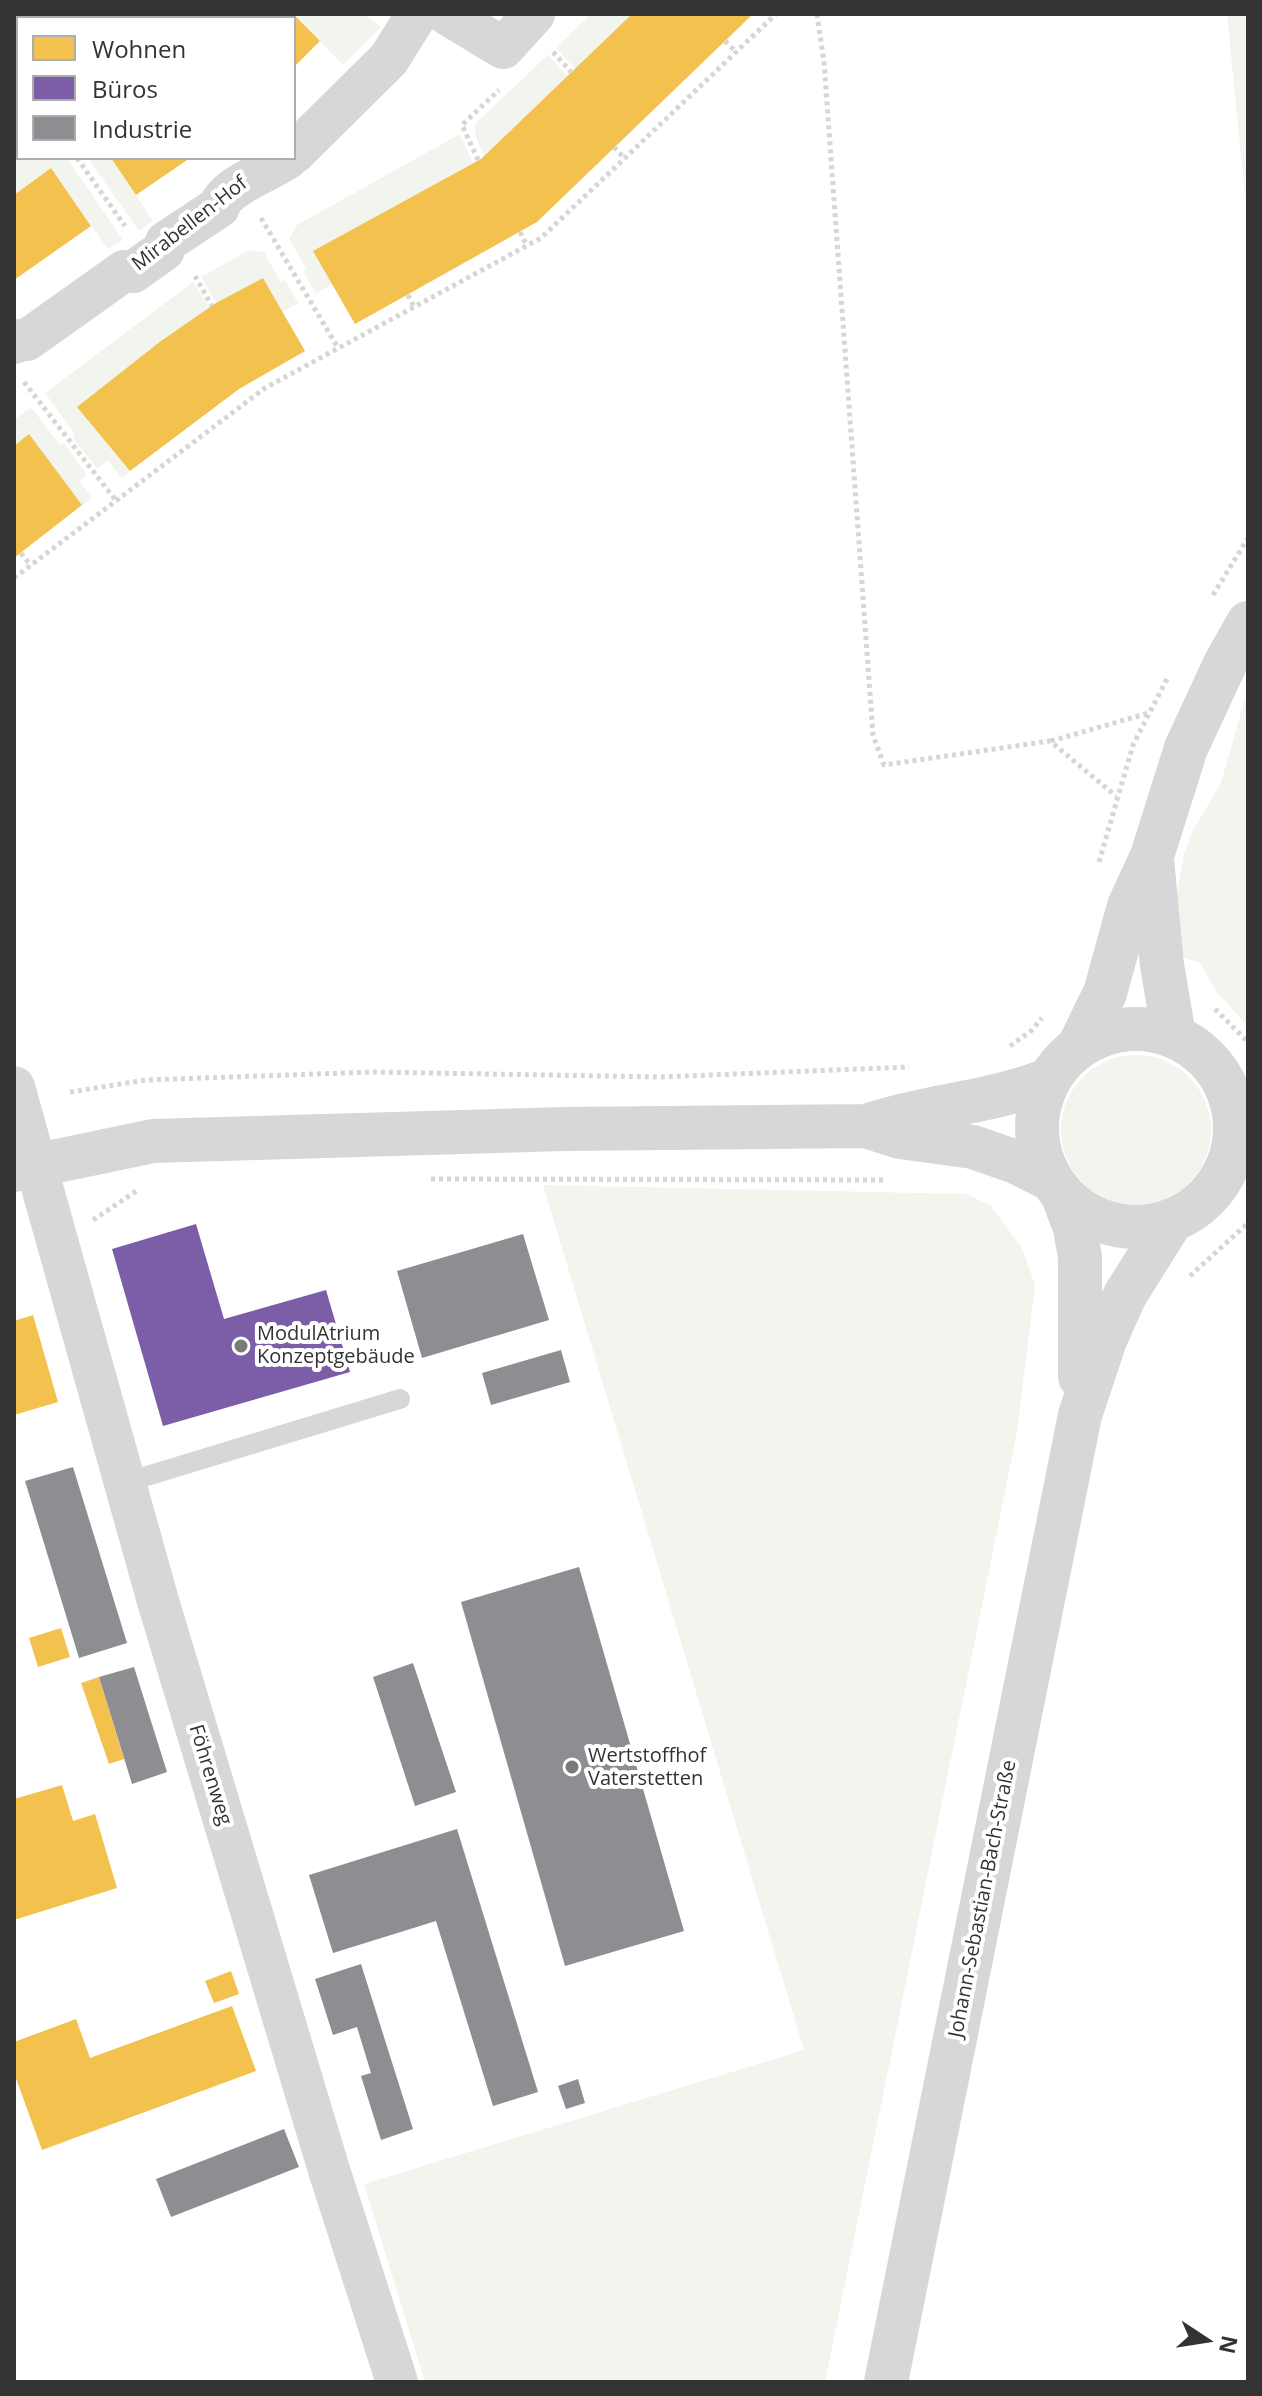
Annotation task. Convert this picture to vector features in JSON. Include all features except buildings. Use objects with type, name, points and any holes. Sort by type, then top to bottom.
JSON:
[{"type":"street","points":[[296,151],[389,59],[417,14]]},
{"type":"street","points":[[447,14],[503,48],[540,29]]},
{"type":"street","name":"Mirabellen-Hof","points":[[19,362],[19,340],[27,340],[124,271],[133,272],[164,250],[166,242],[219,207],[222,198],[285,160]]},
{"type":"street","points":[[1079,1046],[1099,1011],[1129,906],[1152,856],[1186,748],[1248,623]]},
{"type":"street","points":[[1152,856],[1162,965],[1174,1036]]},
{"type":"street","points":[[866,1126],[900,1137],[973,1147],[1016,1162],[1056,1187],[1081,1211],[1102,1222],[1125,1227],[1149,1226],[1189,1212],[1232,1179],[1226,1169],[1235,1128],[1227,1088],[1232,1077],[1197,1050],[1174,1036],[1155,1030],[1125,1029],[1097,1036],[1079,1046],[1048,1080],[1039,1104],[1036,1129],[1040,1155],[1056,1187]]},
{"type":"street","points":[[25,1167],[153,1141],[549,1130],[866,1126],[905,1113],[1015,1093],[1048,1080]]},
{"type":"street","name":"Föhrenweg","points":[[14,1087],[25,1167],[57,1242],[124,1483],[329,2170],[397,2382]]},
{"type":"street","name":"Johann-Sebastian-Bach-Straße","points":[[1056,1187],[1075,1228],[1080,1257],[1080,1415]]},
{"type":"street","name":"Johann-Sebastian-Bach-Straße","points":[[886,2382],[1080,1415],[1105,1340],[1125,1295],[1172,1220]]},
{"type":"lane","points":[[124,1483],[400,1399]]},
{"type":"path","points":[[14,578],[265,388],[541,238],[776,14]]},
{"type":"path","points":[[817,14],[824,62],[873,735],[884,765],[1050,741],[1149,712]]},
{"type":"path","points":[[540,29],[571,72]]},
{"type":"path","points":[[725,41],[736,52]]},
{"type":"path","points":[[478,160],[462,125],[504,85]]},
{"type":"path","points":[[614,147],[624,158]]},
{"type":"path","points":[[78,160],[148,261]]},
{"type":"path","points":[[264,223],[338,348]]},
{"type":"path","points":[[520,232],[527,246]]},
{"type":"path","points":[[408,295],[414,307]]},
{"type":"path","points":[[19,362],[117,502]]},
{"type":"path","points":[[21,553],[31,566]]},
{"type":"path","points":[[1050,741],[1116,796]]},
{"type":"path","points":[[1097,873],[1103,843]]},
{"type":"path","points":[[999,1054],[1031,1031],[1051,1008]]},
{"type":"path","points":[[70,1092],[146,1080],[373,1072],[661,1077],[912,1067]]},
{"type":"path","points":[[416,1179],[893,1179]]},
{"type":"path","points":[[57,1242],[74,1236],[105,1210],[142,1188]]},
{"type":"path","points":[[1186,1279],[1248,1223]]},
{"type":"shaded area","points":[[293,14],[363,14],[381,27],[343,65]]},
{"type":"shaded area","points":[[591,14],[632,14],[575,69],[556,48]]},
{"type":"shaded area","points":[[1227,14],[1248,14],[1248,225]]},
{"type":"shaded area","points":[[548,55],[567,76],[484,156],[475,134],[476,123]]},
{"type":"shaded area","points":[[460,134],[473,163],[314,251],[332,284],[316,294],[303,270],[306,268],[289,239],[297,225]]},
{"type":"shaded area","points":[[16,142],[16,160],[68,160],[123,240],[108,249],[51,168],[14,195]]},
{"type":"shaded area","points":[[89,160],[112,160],[153,221],[139,231]]},
{"type":"shaded area","points":[[249,250],[264,252],[281,282],[285,280],[298,303],[283,312],[263,278],[216,303],[201,277]]},
{"type":"shaded area","points":[[193,282],[210,308],[78,407],[130,471],[122,478],[108,461],[97,468],[72,437],[75,434],[45,393]]},
{"type":"shaded area","points":[[31,407],[60,445],[64,443],[87,475],[79,481],[92,498],[82,505],[29,435],[14,446],[14,420]]},
{"type":"shaded area","points":[[1248,688],[1248,1027],[1217,992],[1199,962],[1178,957],[1176,898],[1184,855],[1192,832],[1221,783]]},
{"type":"shaded area","points":[[1136,1055],[1165,1061],[1189,1077],[1205,1101],[1211,1130],[1205,1159],[1189,1183],[1165,1199],[1136,1205],[1107,1199],[1083,1183],[1067,1159],[1061,1130],[1067,1101],[1083,1077],[1107,1061]]},
{"type":"shaded area","points":[[543,1185],[966,1194],[990,1205],[1022,1248],[1035,1285],[1017,1432],[825,2382],[425,2382],[364,2184],[804,2050]]},
{"type":"place","name":"ModulAtrium Konzeptgebäude","points":[[241,1346]]},
{"type":"place","name":"Wertstoffhof Vaterstetten","points":[[572,1767]]}]
